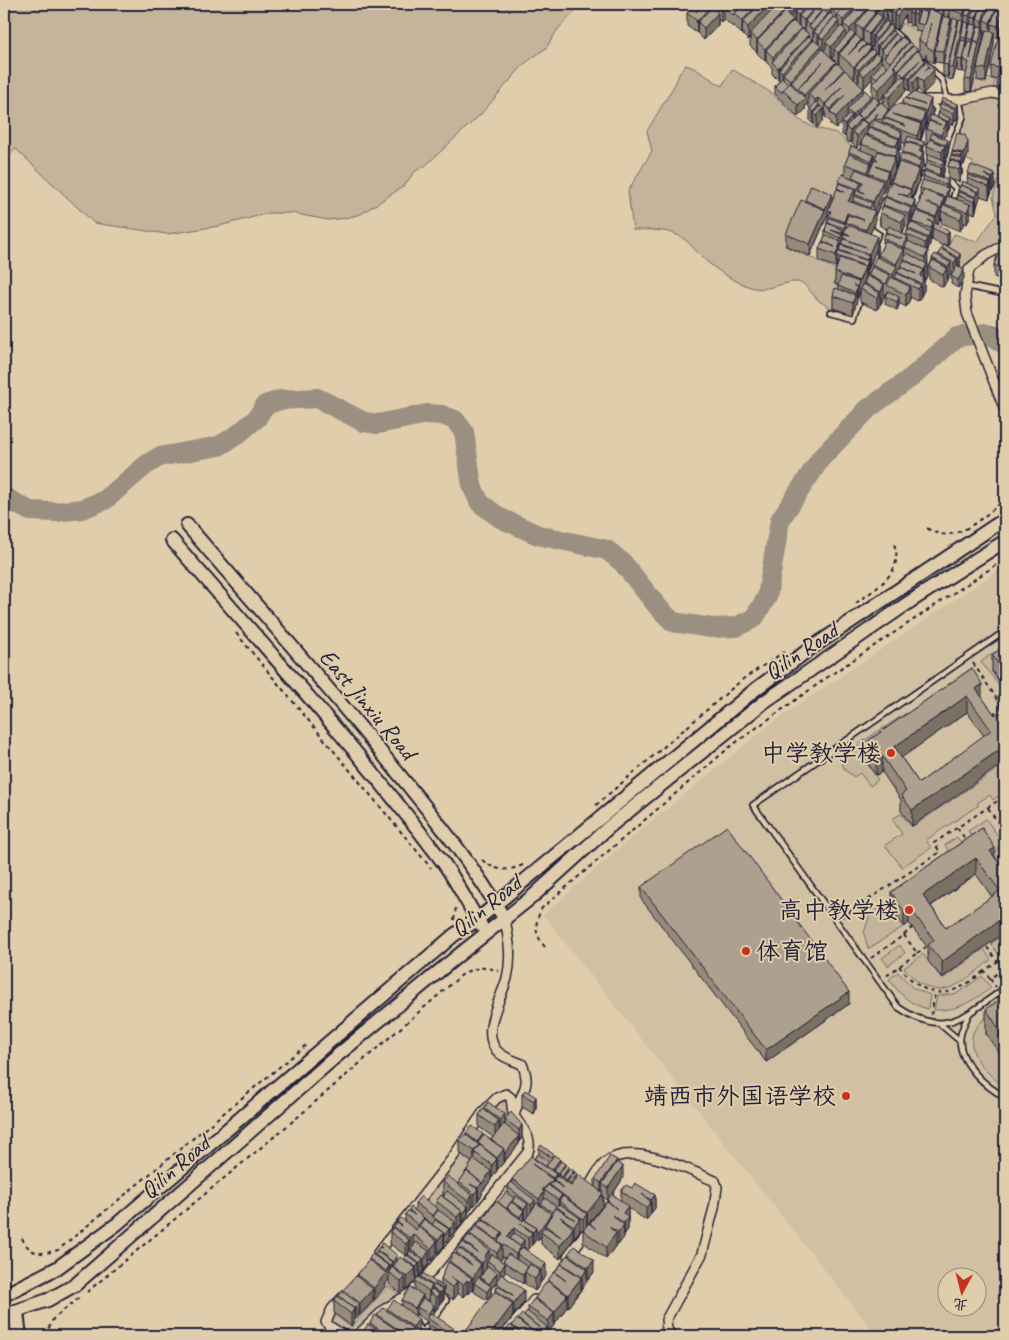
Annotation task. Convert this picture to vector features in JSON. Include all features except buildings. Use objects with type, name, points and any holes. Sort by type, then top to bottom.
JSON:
[{"type":"main road","name":"Qilin Road","points":[[4,1295],[57,1268],[117,1224],[454,935],[477,920],[495,903],[756,689],[811,648],[1005,519]]},
{"type":"main road","name":"East Jinxiu Road","points":[[187,525],[355,720],[415,794],[495,903],[505,920]]},
{"type":"main road","name":"East Jinxiu Road","points":[[172,540],[342,736],[442,861],[462,890],[477,920],[486,933]]},
{"type":"main road","name":"Qilin Road","points":[[10,1314],[48,1300],[75,1284],[325,1066],[486,933],[505,920],[609,827],[764,702],[911,601],[1005,541]]},
{"type":"main road","points":[[10,1314],[19,1336]]},
{"type":"street","points":[[910,102],[947,98],[959,100],[992,93],[1005,95]]},
{"type":"street","points":[[1005,246],[986,254],[969,269],[966,286],[967,313],[1005,410]]},
{"type":"street","points":[[505,920],[510,958],[507,978],[491,1031],[492,1043],[498,1053],[522,1064],[527,1074],[527,1086],[514,1116]]},
{"type":"street","points":[[372,1262],[451,1160],[484,1111],[497,1098],[506,1094],[511,1098],[514,1116],[525,1131],[530,1147],[540,1152]]},
{"type":"street","points":[[357,1336],[395,1308],[412,1292],[425,1284],[507,1180],[530,1147]]},
{"type":"street","points":[[580,1183],[590,1191],[605,1163],[626,1156],[665,1160],[715,1181],[717,1187],[714,1208],[705,1247],[690,1280],[666,1320],[667,1329],[671,1336]]},
{"type":"street","points":[[563,1263],[599,1216]]},
{"type":"street","points":[[504,1336],[542,1290]]},
{"type":"street","points":[[344,1336],[326,1322],[332,1309],[348,1291]]},
{"type":"lane","points":[[882,23],[910,48]]},
{"type":"lane","points":[[916,54],[939,76],[947,98]]},
{"type":"lane","points":[[917,214],[919,204],[916,200],[928,163],[925,159],[926,153],[923,140],[928,126],[936,117],[937,109],[927,100]]},
{"type":"lane","points":[[952,202],[956,188],[947,183],[945,179],[954,139],[963,117],[959,100]]},
{"type":"lane","points":[[917,150],[926,153]]},
{"type":"lane","points":[[888,193],[877,218],[878,228],[893,236]]},
{"type":"lane","points":[[877,259],[880,254],[881,241],[886,232]]},
{"type":"lane","points":[[966,286],[1005,294]]},
{"type":"lane","points":[[831,312],[854,318],[864,288]]},
{"type":"lane","points":[[1005,631],[753,805],[898,1007],[920,1020],[929,1022],[939,1023],[959,1020],[1005,988]]},
{"type":"lane","points":[[960,1041],[969,1014]]},
{"type":"lane","points":[[939,1023],[960,1041],[965,1057],[973,1070],[996,1092],[1005,1097]]},
{"type":"lane","points":[[420,1336],[447,1300],[437,1292]]},
{"type":"lane","points":[[406,1316],[420,1326],[423,1332],[432,1336]]},
{"type":"path","points":[[927,528],[934,533],[952,535],[961,532],[1005,500]]},
{"type":"path","points":[[853,604],[884,583],[893,572],[897,552],[894,544]]},
{"type":"path","points":[[545,947],[535,930],[536,920],[542,908],[615,844],[759,725],[1005,559]]},
{"type":"path","points":[[235,632],[436,874]]},
{"type":"path","points":[[593,807],[743,679],[790,648]]},
{"type":"path","points":[[969,656],[1004,706],[1005,711]]},
{"type":"path","points":[[987,718],[1004,706]]},
{"type":"path","points":[[836,922],[940,852],[934,843],[1005,796]]},
{"type":"path","points":[[988,808],[1005,833]]},
{"type":"path","points":[[957,828],[968,842]]},
{"type":"path","points":[[481,860],[497,870],[508,870],[526,864]]},
{"type":"path","points":[[449,925],[457,914],[456,906]]},
{"type":"path","points":[[866,962],[912,928]]},
{"type":"path","points":[[904,935],[917,953]]},
{"type":"path","points":[[880,981],[926,947]]},
{"type":"path","points":[[987,947],[997,962]]},
{"type":"path","points":[[899,966],[915,985],[935,993],[947,993],[959,989],[1005,956]]},
{"type":"path","points":[[45,1336],[53,1319],[64,1309],[228,1175],[464,973],[473,969],[490,968],[507,978]]},
{"type":"path","points":[[984,971],[990,979],[1005,968]]},
{"type":"path","points":[[929,1022],[935,993]]},
{"type":"path","points":[[22,1238],[26,1248],[34,1253],[43,1254],[58,1250],[309,1042]]},
{"type":"shaded area","points":[[4,4],[582,4],[558,29],[546,48],[524,64],[480,115],[426,165],[414,172],[404,186],[361,214],[328,220],[291,213],[269,213],[219,226],[167,234],[94,223],[16,149],[4,159]]},
{"type":"shaded area","points":[[902,23],[922,34],[918,51],[897,31]]},
{"type":"shaded area","points":[[686,65],[722,86],[732,69],[773,94],[798,119],[815,128],[837,133],[854,149],[833,205],[800,211],[785,246],[838,270],[834,284],[840,288],[832,309],[819,301],[803,283],[791,282],[767,288],[754,288],[740,283],[721,272],[680,236],[670,232],[633,230],[628,191],[652,151],[647,131],[675,84],[681,70]]},
{"type":"shaded area","points":[[987,78],[995,80],[993,91],[971,94],[975,80],[986,83]]},
{"type":"shaded area","points":[[996,95],[1005,97],[1005,244],[966,273],[958,271],[961,265],[944,254],[954,234],[977,242],[997,214],[993,197],[999,177],[973,171],[973,162],[967,160],[966,147],[959,134],[965,117],[962,104]]},
{"type":"shaded area","points":[[990,324],[998,326],[1005,333],[1005,349],[982,339],[978,325]]},
{"type":"shaded area","name":"靖西市外国语学校","points":[[1005,566],[1005,1336],[877,1336],[543,915],[624,844],[769,725]]},
{"type":"shaded area","points":[[994,652],[1002,663],[991,671],[1001,684],[999,686],[981,662]]},
{"type":"shaded area","points":[[906,713],[914,724],[864,759],[878,780],[870,786],[860,773],[854,777],[845,770],[839,757]]},
{"type":"shaded area","points":[[1000,767],[1005,775],[1005,792],[993,800],[990,795],[977,803],[979,805],[926,840],[931,848],[902,867],[885,845],[902,834],[892,819],[901,814],[912,827]]},
{"type":"shaded area","points":[[986,819],[1003,843],[997,848],[1001,855],[994,860],[978,846],[968,831]]},
{"type":"shaded area","points":[[957,837],[968,853],[889,908],[903,927],[868,949],[864,933],[870,914],[951,855],[945,845]]},
{"type":"shaded area","points":[[1005,934],[1005,950],[999,955],[991,944]]},
{"type":"shaded area","points":[[900,945],[905,953],[888,966],[882,958]]},
{"type":"shaded area","points":[[984,949],[991,960],[969,977],[948,988],[938,990],[927,987],[916,980],[904,968],[923,954],[942,979]]},
{"type":"shaded area","points":[[898,972],[913,988],[930,995],[928,1009],[910,1002],[897,990],[889,979]]},
{"type":"shaded area","points":[[982,976],[991,988],[958,1007],[934,1010],[937,996],[958,993]]},
{"type":"shaded area","points":[[996,1011],[1002,1020],[985,1033],[1005,1062],[1005,1087],[985,1070],[972,1046],[972,1037],[975,1029],[982,1021]]},
{"type":"shaded area","points":[[501,1101],[509,1101],[507,1126],[488,1112]]},
{"type":"shaded area","points":[[459,1153],[474,1165],[458,1193],[448,1187],[442,1194],[446,1197],[435,1212],[422,1202]]},
{"type":"shaded area","points":[[388,1286],[401,1296],[378,1309],[352,1335],[348,1335],[329,1322],[332,1313],[351,1327]]},
{"type":"waterway","points":[[4,497],[30,511],[55,512],[82,509],[105,500],[146,465],[159,457],[219,446],[237,435],[257,418],[265,405],[280,400],[317,398],[364,422],[378,424],[427,414],[442,415],[455,420],[464,432],[472,486],[480,503],[500,518],[538,535],[607,550],[623,563],[658,607],[673,622],[711,628],[736,627],[754,618],[767,597],[780,520],[821,458],[869,408],[912,377],[957,337],[985,333],[1000,342],[1005,342]]},
{"type":"place","name":"中学教学楼","points":[[891,753]]},
{"type":"place","name":"高中教学楼","points":[[909,910]]},
{"type":"place","name":"体育馆","points":[[746,951]]},
{"type":"place","name":"靖西市外国语学校","points":[[846,1096]]}]
